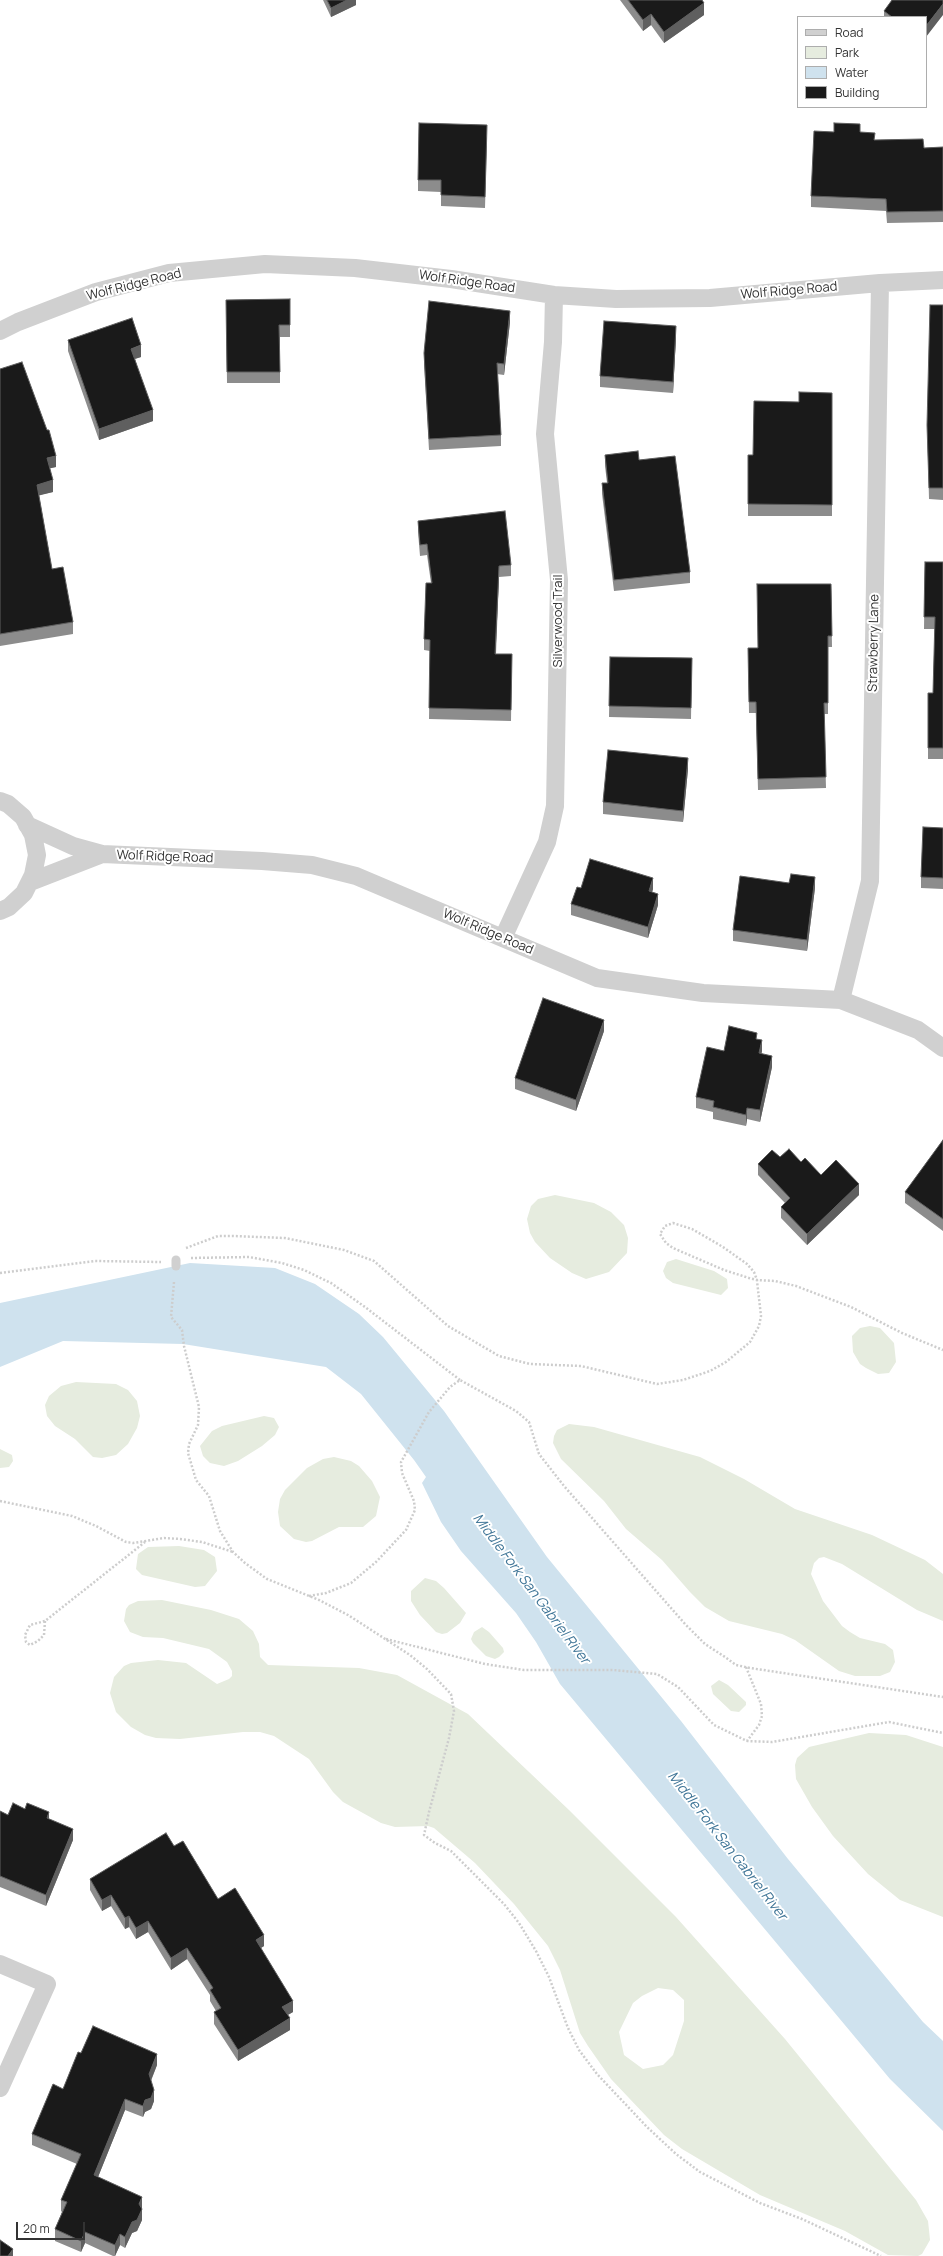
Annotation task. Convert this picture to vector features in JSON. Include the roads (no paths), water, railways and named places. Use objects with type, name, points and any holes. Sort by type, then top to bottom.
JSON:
[{"type":"street","name":"Wolf Ridge Road","points":[[0,331],[18,322],[96,292],[170,274],[265,264],[355,268],[451,278],[554,295],[616,299],[710,298],[880,283],[943,280]]},
{"type":"street","name":"Strawberry Lane","points":[[841,1000],[870,881],[880,283]]},
{"type":"street","name":"Silverwood Trail","points":[[503,938],[547,842],[555,806],[559,580],[545,434],[553,342],[554,295]]},
{"type":"street","points":[[0,801],[8,804],[23,817],[33,835],[37,855],[33,875],[24,893],[9,907],[0,911]]},
{"type":"street","points":[[27,825],[73,846],[102,854]]},
{"type":"street","name":"Wolf Ridge Road","points":[[30,882],[102,854],[262,861],[312,865],[356,876],[597,978],[703,993],[841,1000],[918,1030],[943,1048]]},
{"type":"street","points":[[0,1964],[47,1984],[0,2088]]},
{"type":"water","name":"Middle Fork San Gabriel River","points":[[190,1263],[275,1268],[315,1284],[359,1314],[383,1337],[444,1411],[547,1557],[681,1721],[788,1859],[923,2022],[943,2041],[943,2131],[890,2079],[560,1684],[536,1642],[516,1613],[461,1551],[441,1522],[422,1483],[426,1477],[361,1394],[326,1367],[183,1344],[63,1341],[0,1367],[0,1303]]}]
